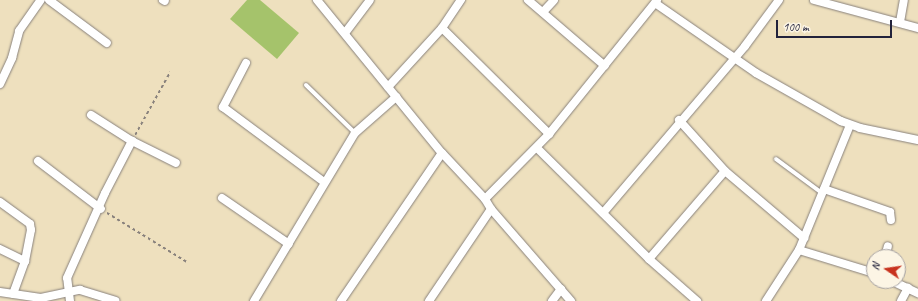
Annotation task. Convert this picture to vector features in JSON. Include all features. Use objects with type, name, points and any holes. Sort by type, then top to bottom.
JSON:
[{"type":"street","points":[[0,84],[12,58],[19,31],[41,0]]},
{"type":"street","points":[[49,0],[107,43]]},
{"type":"street","points":[[317,0],[442,153],[485,199],[491,209],[571,301]]},
{"type":"street","points":[[345,33],[370,0]]},
{"type":"street","points":[[388,87],[442,28],[461,0]]},
{"type":"street","points":[[528,0],[544,12],[604,66]]},
{"type":"street","points":[[544,12],[554,0]]},
{"type":"street","points":[[602,212],[679,120],[734,58],[779,0]]},
{"type":"street","points":[[814,0],[848,11],[900,22],[918,28]]},
{"type":"street","points":[[900,22],[904,0]]},
{"type":"street","points":[[485,199],[537,148],[656,2],[734,58],[804,102],[850,125],[918,140]]},
{"type":"street","points":[[442,28],[549,134]]},
{"type":"street","points":[[246,63],[223,102],[223,107],[324,182]]},
{"type":"street","points":[[254,301],[289,244],[324,182],[355,133],[396,97]]},
{"type":"street","points":[[91,115],[132,142],[176,163]]},
{"type":"street","points":[[679,120],[725,171],[804,238]]},
{"type":"street","points":[[766,301],[799,250],[850,125]]},
{"type":"street","points":[[70,301],[67,278],[100,208],[105,193],[132,142]]},
{"type":"street","points":[[537,148],[649,259],[697,301]]},
{"type":"street","points":[[341,301],[442,153]]},
{"type":"street","points":[[38,160],[100,208]]},
{"type":"street","points":[[649,259],[725,171]]},
{"type":"street","points":[[823,191],[890,212],[891,220]]},
{"type":"street","points":[[222,198],[289,244]]},
{"type":"street","points":[[0,202],[30,224],[30,241],[25,261],[13,294]]},
{"type":"street","points":[[429,301],[491,209]]},
{"type":"street","points":[[0,249],[25,261]]},
{"type":"street","points":[[799,250],[866,271]]},
{"type":"street","points":[[901,301],[908,288],[918,293]]},
{"type":"street","points":[[552,301],[561,289]]},
{"type":"street","points":[[0,292],[41,298],[68,291],[80,290],[115,301]]},
{"type":"lane","points":[[306,85],[355,133]]},
{"type":"lane","points":[[776,159],[823,191]]},
{"type":"path","points":[[132,142],[139,124],[170,72]]},
{"type":"path","points":[[100,208],[187,262]]},
{"type":"green space","points":[[247,0],[260,0],[299,33],[277,59],[230,19]]}]
